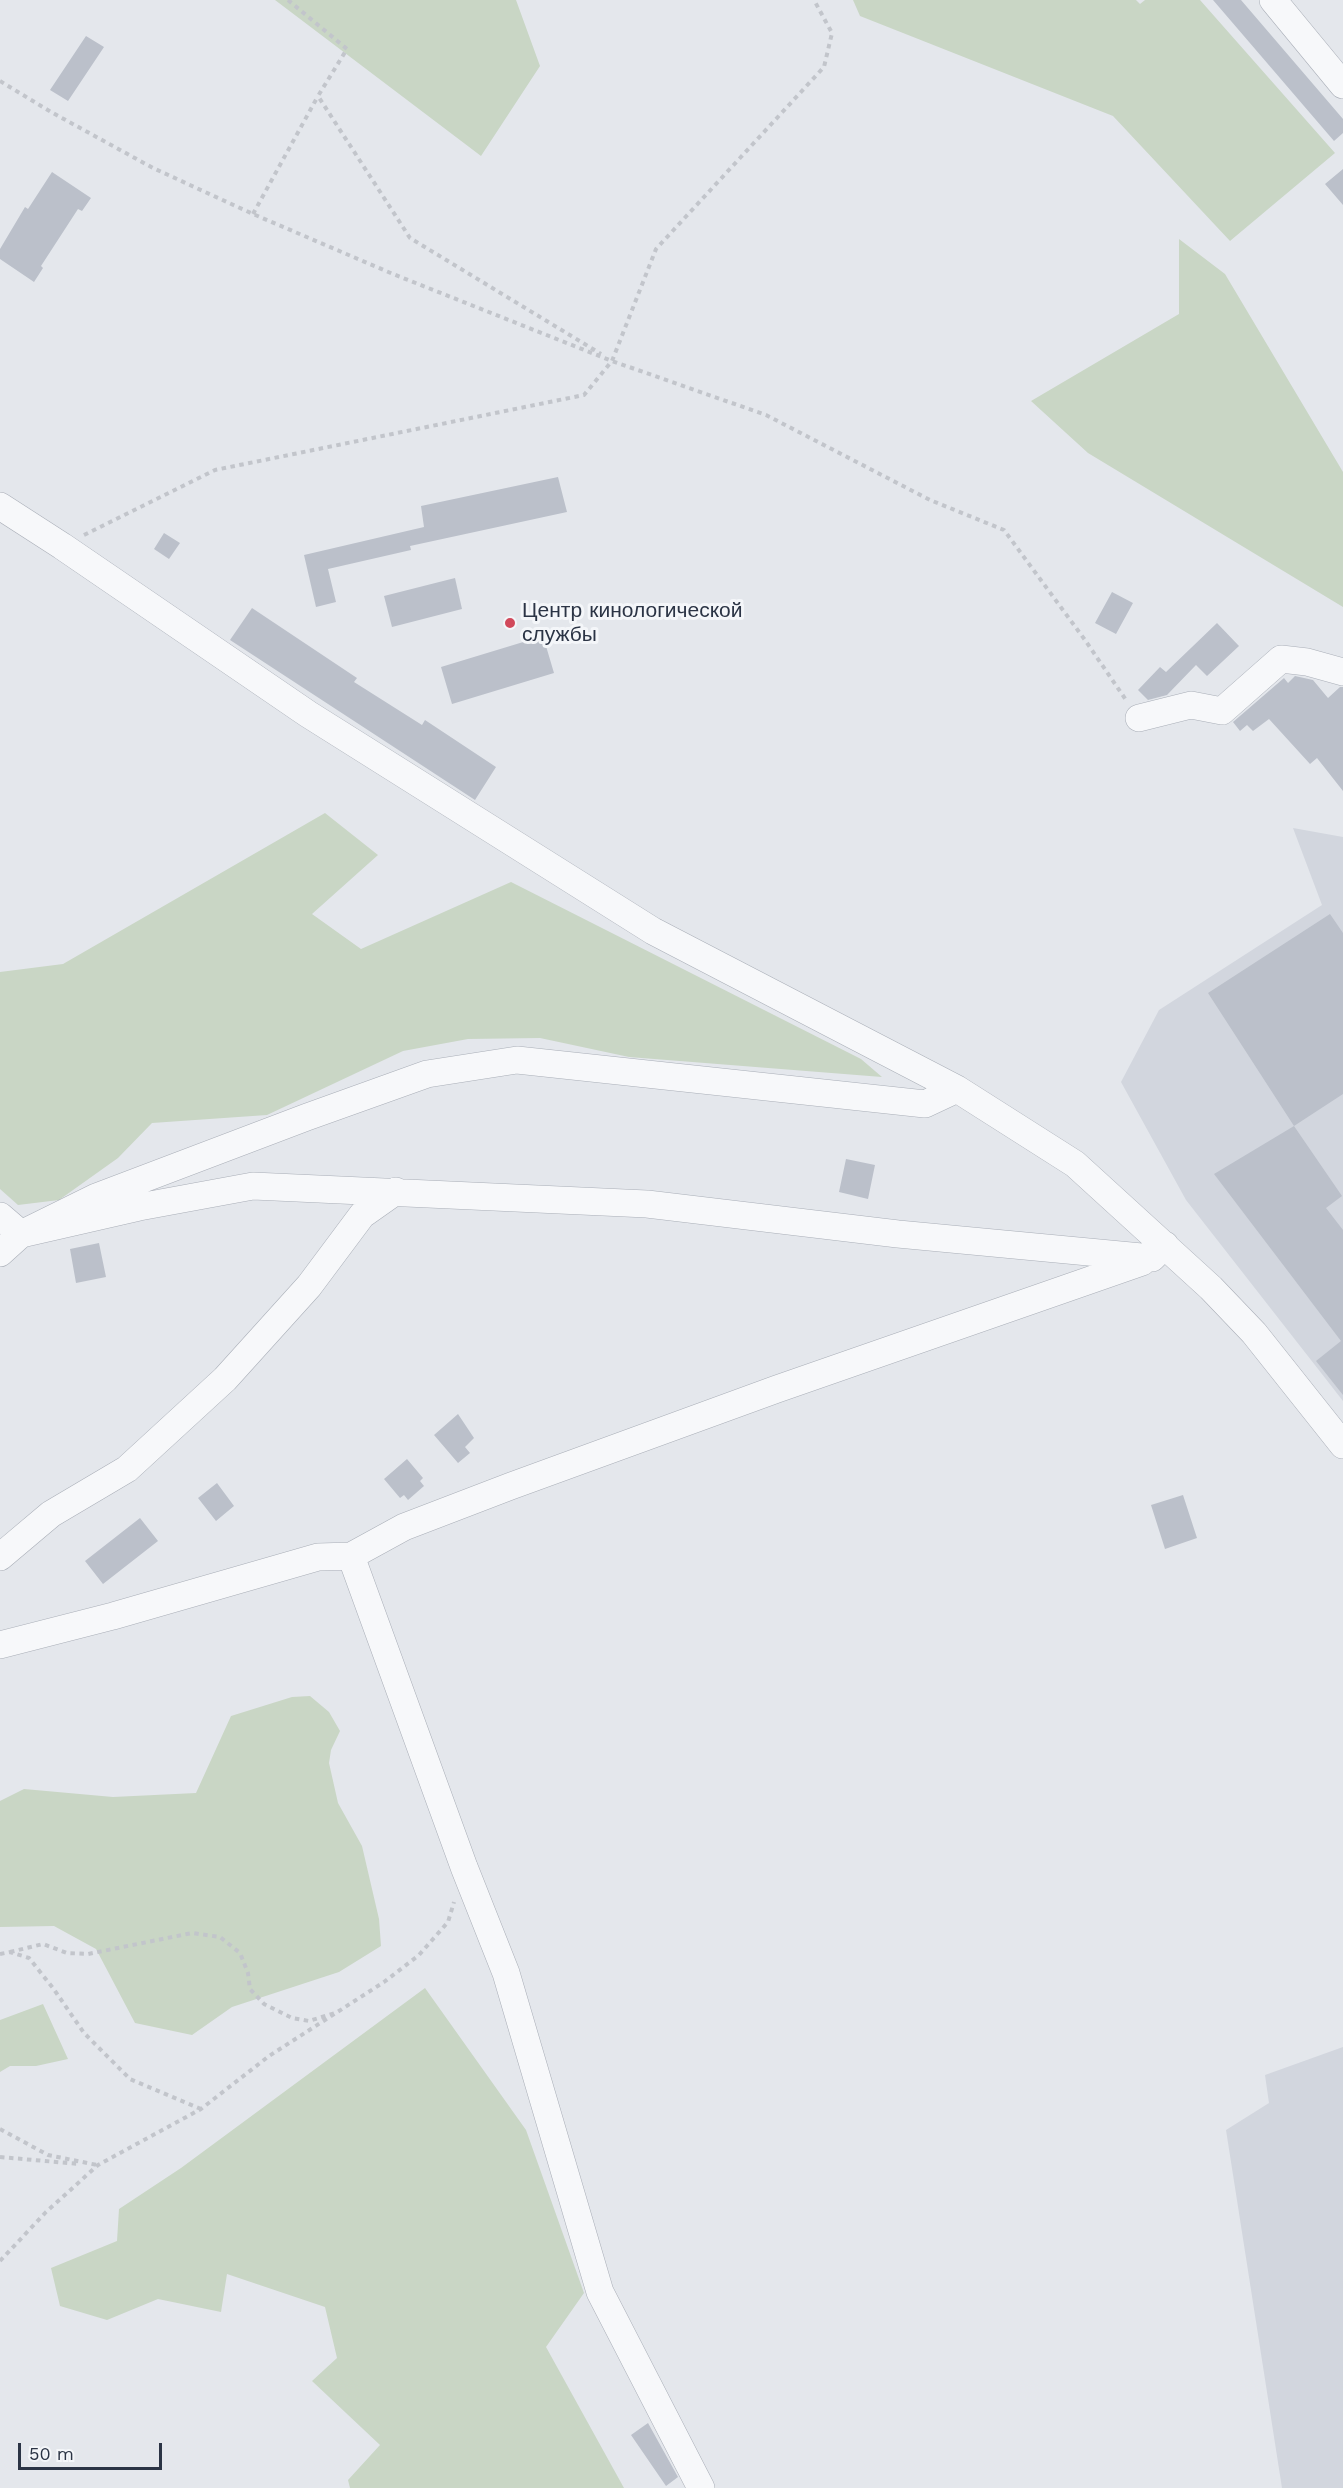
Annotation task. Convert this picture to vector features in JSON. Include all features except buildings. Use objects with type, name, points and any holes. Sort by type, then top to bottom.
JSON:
[{"type":"street","points":[[1273,0],[1343,85]]},
{"type":"street","points":[[0,506],[308,714],[653,931],[957,1089],[1075,1164],[1158,1252],[1254,1333],[1343,1445]]},
{"type":"street","points":[[1139,718],[1191,705],[1222,711],[1281,659],[1307,662],[1343,672]]},
{"type":"street","points":[[0,1252],[21,1234],[96,1197],[427,1074],[517,1060],[925,1104],[957,1089]]},
{"type":"street","points":[[21,1234],[253,1186],[647,1204],[898,1234],[1158,1252]]},
{"type":"street","points":[[0,1557],[51,1514],[128,1469],[225,1379],[309,1286],[362,1215],[396,1191]]},
{"type":"street","points":[[0,1216],[21,1234]]},
{"type":"street","points":[[0,1645],[113,1616],[318,1557],[351,1557],[404,1527],[511,1486],[1158,1252]]},
{"type":"street","points":[[351,1557],[464,1867],[506,1973],[600,2292],[701,2488]]},
{"type":"path","points":[[253,214],[318,96],[347,49],[288,0]]},
{"type":"path","points":[[62,546],[215,470],[584,395],[612,361],[656,249],[824,67],[832,33],[814,0]]},
{"type":"path","points":[[0,81],[153,168],[253,214],[393,274],[612,361],[766,415],[930,500],[1004,530],[1139,718]]},
{"type":"path","points":[[318,96],[410,238],[612,361]]},
{"type":"path","points":[[0,2261],[46,2212],[98,2165],[201,2109],[269,2056],[342,2011],[419,1955],[448,1922],[464,1867]]},
{"type":"path","points":[[0,1954],[43,1944],[67,1953],[88,1954],[192,1933],[220,1937],[240,1953],[248,1973],[250,1989],[264,2004],[292,2018],[309,2021],[342,2011]]},
{"type":"path","points":[[10,1952],[29,1958],[84,2033],[130,2079],[201,2109]]},
{"type":"path","points":[[0,2129],[48,2155],[98,2165]]},
{"type":"path","points":[[0,2157],[98,2165]]},
{"type":"shaded area","points":[[1293,828],[1343,837],[1343,1401],[1186,1200],[1121,1082],[1159,1010],[1322,905]]},
{"type":"shaded area","points":[[1343,2047],[1343,2488],[1282,2488],[1226,2130],[1269,2103],[1265,2075]]},
{"type":"green space","points":[[275,0],[516,0],[540,66],[481,156]]},
{"type":"green space","points":[[853,0],[1136,0],[1140,4],[1145,0],[1200,0],[1335,153],[1230,241],[1113,116],[860,16]]},
{"type":"green space","points":[[1179,239],[1225,274],[1343,472],[1343,607],[1088,453],[1031,401],[1179,314]]},
{"type":"green space","points":[[325,813],[378,855],[312,914],[361,949],[511,882],[861,1059],[882,1077],[629,1057],[540,1038],[468,1039],[403,1051],[267,1115],[152,1123],[118,1158],[59,1200],[18,1205],[0,1189],[0,972],[63,964]]},
{"type":"green space","points":[[310,1696],[329,1712],[340,1731],[331,1750],[329,1763],[338,1803],[362,1846],[379,1919],[381,1946],[339,1972],[232,2007],[192,2035],[135,2023],[96,1949],[54,1926],[0,1927],[0,1801],[24,1789],[113,1797],[196,1793],[231,1716],[292,1697]]},
{"type":"green space","points":[[425,1988],[526,2130],[584,2293],[546,2347],[624,2488],[350,2488],[348,2480],[380,2445],[312,2381],[337,2358],[325,2307],[227,2274],[221,2312],[158,2299],[107,2320],[60,2306],[51,2268],[117,2241],[119,2209],[181,2168]]},
{"type":"green space","points":[[43,2004],[68,2059],[36,2066],[10,2066],[0,2072],[0,2020]]},
{"type":"place","name":"Центр кинологической службы","points":[[510,623]]}]
